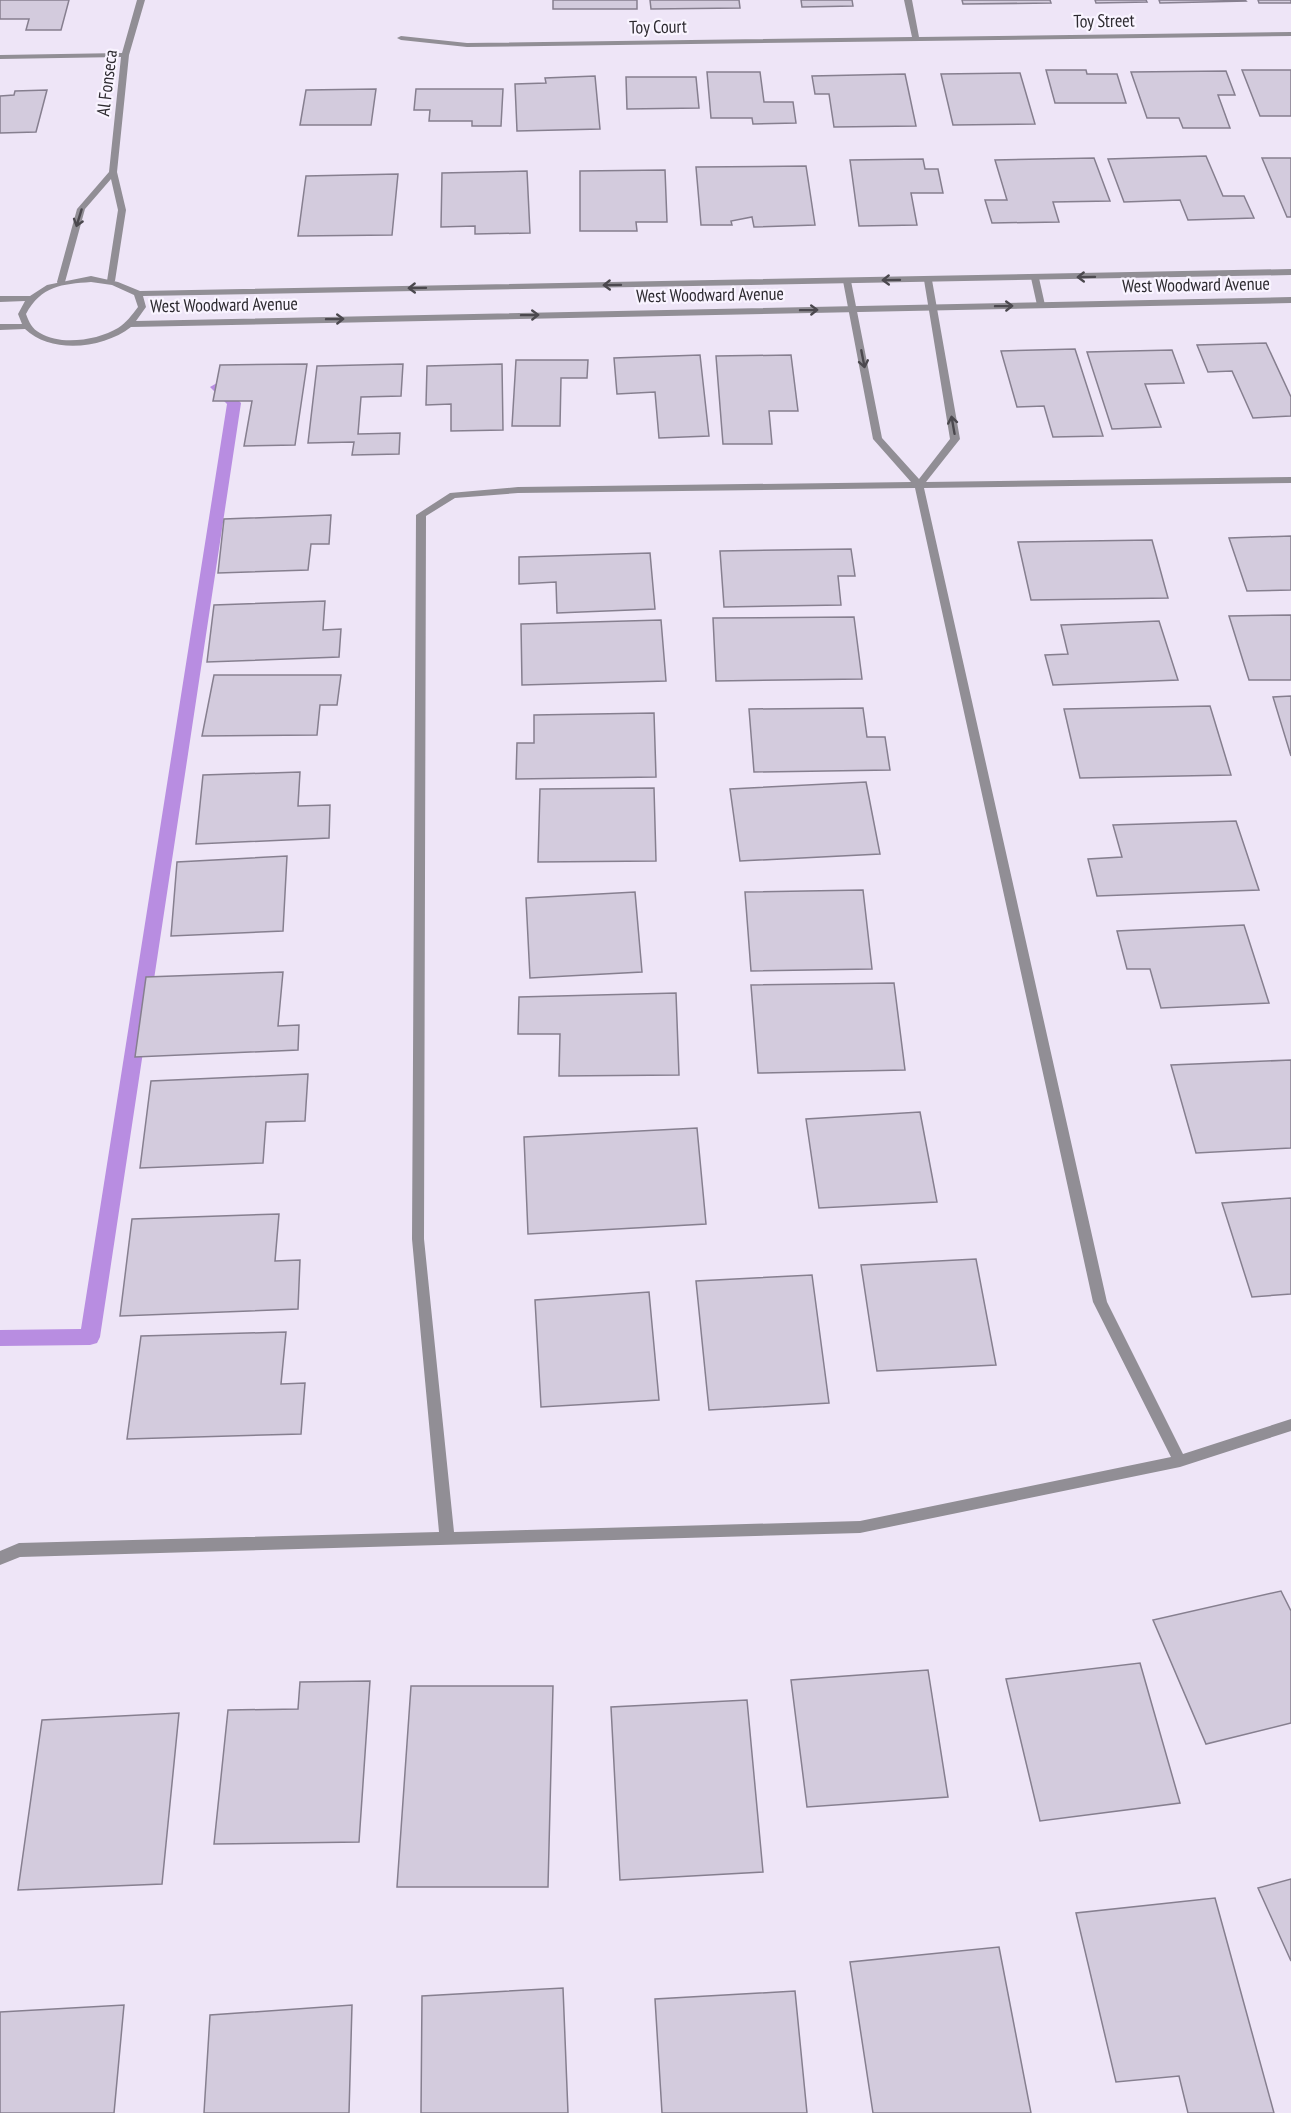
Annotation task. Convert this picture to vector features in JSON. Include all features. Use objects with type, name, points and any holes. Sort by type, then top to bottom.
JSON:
[{"type":"street","name":"Al Fonseca","points":[[111,281],[122,210],[113,172],[125,55],[141,0]]},
{"type":"street","points":[[909,0],[916,38]]},
{"type":"street","name":"Toy Street","points":[[916,38],[1291,34]]},
{"type":"street","name":"Toy Court","points":[[400,38],[467,45],[916,38]]},
{"type":"street","points":[[0,57],[125,55]]},
{"type":"street","points":[[61,282],[81,209],[113,172]]},
{"type":"street","name":"West Woodward Avenue","points":[[138,294],[1291,272]]},
{"type":"street","points":[[1035,278],[1041,305]]},
{"type":"street","points":[[0,299],[29,298],[61,282],[90,279],[125,285],[138,294],[142,308],[130,324],[101,338],[65,342],[34,334],[26,327],[22,314],[29,298]]},
{"type":"street","points":[[920,485],[955,439],[927,280]]},
{"type":"street","points":[[847,281],[878,439],[920,485],[1100,1302],[1180,1461]]},
{"type":"street","name":"West Woodward Avenue","points":[[130,324],[1291,300]]},
{"type":"street","points":[[0,327],[26,327]]},
{"type":"street","points":[[447,1537],[418,1239],[421,515],[453,495],[518,490],[1291,480]]},
{"type":"street","points":[[0,1558],[19,1550],[860,1527],[1180,1461],[1291,1425]]},
{"type":"building","points":[[0,0],[69,0],[61,30],[26,30],[29,19],[0,19]]},
{"type":"building","points":[[553,0],[637,0],[637,9],[553,9]]},
{"type":"building","points":[[650,0],[739,0],[740,8],[651,9]]},
{"type":"building","points":[[801,0],[852,0],[853,6],[802,7]]},
{"type":"building","points":[[962,0],[1050,0],[1051,3],[963,4]]},
{"type":"building","points":[[1095,0],[1146,0],[1147,2],[1096,3]]},
{"type":"building","points":[[1159,0],[1245,0],[1246,1],[1160,3]]},
{"type":"building","points":[[1258,0],[1291,0],[1291,3],[1259,3]]},
{"type":"building","points":[[1046,70],[1086,70],[1087,74],[1117,74],[1126,103],[1055,103]]},
{"type":"building","points":[[1242,70],[1291,70],[1291,116],[1260,116]]},
{"type":"building","points":[[1226,71],[1235,95],[1218,95],[1230,128],[1183,128],[1179,118],[1147,118],[1131,72]]},
{"type":"building","points":[[707,72],[760,72],[764,102],[793,102],[796,123],[753,124],[752,118],[711,118]]},
{"type":"building","points":[[1020,73],[1035,124],[953,125],[941,74]]},
{"type":"building","points":[[905,74],[916,126],[834,127],[829,94],[815,94],[812,76]]},
{"type":"building","points":[[595,76],[600,129],[517,131],[515,84],[546,83],[545,78]]},
{"type":"building","points":[[626,77],[696,77],[699,108],[627,109]]},
{"type":"building","points":[[376,89],[371,125],[300,125],[306,90]]},
{"type":"building","points":[[416,89],[503,89],[501,126],[472,126],[472,121],[429,121],[430,110],[414,110]]},
{"type":"building","points":[[47,90],[36,132],[0,133],[0,96],[14,95],[15,91]]},
{"type":"building","points":[[1206,156],[1223,196],[1244,196],[1254,218],[1188,220],[1180,200],[1124,202],[1108,159]]},
{"type":"building","points":[[1094,158],[1110,201],[1053,202],[1059,222],[992,223],[985,200],[1007,200],[995,160]]},
{"type":"building","points":[[1262,158],[1291,158],[1291,217],[1287,217]]},
{"type":"building","points":[[923,159],[925,169],[938,169],[943,193],[911,193],[917,225],[859,226],[850,160]]},
{"type":"building","points":[[806,166],[815,225],[754,227],[752,217],[731,221],[732,225],[701,225],[696,167]]},
{"type":"building","points":[[665,170],[667,222],[636,222],[637,231],[580,231],[580,171]]},
{"type":"building","points":[[527,171],[530,233],[475,234],[475,226],[441,227],[442,173]]},
{"type":"building","points":[[398,174],[392,235],[298,236],[306,176]]},
{"type":"building","points":[[1266,343],[1291,397],[1291,416],[1253,418],[1232,371],[1208,372],[1197,345]]},
{"type":"building","points":[[1075,349],[1103,436],[1053,437],[1044,406],[1017,407],[1001,351]]},
{"type":"building","points":[[1172,350],[1184,383],[1145,384],[1161,427],[1112,429],[1087,352]]},
{"type":"building","points":[[700,355],[709,436],[659,438],[655,392],[617,394],[614,358]]},
{"type":"building","points":[[791,355],[798,411],[769,411],[772,444],[723,444],[716,356]]},
{"type":"building","points":[[516,360],[588,360],[587,378],[561,378],[560,426],[512,426]]},
{"type":"building","points":[[307,364],[295,445],[244,446],[252,401],[213,401],[220,365]]},
{"type":"building","points":[[403,364],[401,396],[361,397],[358,434],[400,433],[399,454],[352,455],[354,442],[308,443],[317,366]]},
{"type":"building","points":[[502,364],[503,430],[451,431],[451,404],[426,405],[427,366]]},
{"type":"building","points":[[331,515],[329,544],[311,544],[308,570],[218,573],[224,519]]},
{"type":"building","points":[[1291,536],[1291,590],[1247,591],[1229,538]]},
{"type":"building","points":[[1152,540],[1168,598],[1031,600],[1018,542]]},
{"type":"building","points":[[851,549],[855,576],[838,576],[841,605],[724,607],[720,551]]},
{"type":"building","points":[[650,553],[655,609],[557,613],[556,582],[519,584],[519,557]]},
{"type":"building","points":[[325,601],[323,630],[341,629],[339,657],[207,662],[214,605]]},
{"type":"building","points":[[1291,615],[1291,680],[1249,680],[1229,616]]},
{"type":"building","points":[[854,617],[862,679],[716,681],[713,618]]},
{"type":"building","points":[[661,620],[666,681],[522,685],[521,624]]},
{"type":"building","points":[[1159,621],[1178,680],[1053,685],[1045,655],[1068,654],[1061,625]]},
{"type":"building","points":[[214,675],[341,675],[337,705],[320,705],[317,735],[202,736]]},
{"type":"building","points":[[1291,696],[1291,756],[1273,697]]},
{"type":"building","points":[[1210,706],[1231,775],[1080,778],[1064,709]]},
{"type":"building","points":[[863,708],[867,737],[885,737],[890,770],[754,772],[749,709]]},
{"type":"building","points":[[654,713],[656,777],[516,779],[517,743],[534,743],[534,715]]},
{"type":"building","points":[[300,772],[298,806],[330,805],[329,838],[196,844],[203,775]]},
{"type":"building","points":[[866,782],[880,854],[740,861],[730,789]]},
{"type":"building","points":[[654,788],[656,861],[538,862],[540,789]]},
{"type":"building","points":[[1236,821],[1259,890],[1097,896],[1088,859],[1122,857],[1113,825]]},
{"type":"building","points":[[287,856],[283,931],[171,936],[177,862]]},
{"type":"building","points":[[863,890],[872,969],[751,971],[745,892]]},
{"type":"building","points":[[635,892],[642,972],[530,978],[526,898]]},
{"type":"building","points":[[1244,925],[1269,1003],[1161,1008],[1150,969],[1127,969],[1117,931]]},
{"type":"building","points":[[283,972],[278,1026],[299,1025],[298,1050],[135,1057],[146,977]]},
{"type":"building","points":[[894,983],[905,1070],[758,1073],[751,985]]},
{"type":"building","points":[[676,993],[679,1075],[559,1076],[560,1034],[518,1034],[519,997]]},
{"type":"building","points":[[1291,1060],[1291,1148],[1196,1153],[1171,1065]]},
{"type":"building","points":[[308,1074],[305,1121],[266,1122],[263,1163],[140,1168],[151,1081]]},
{"type":"building","points":[[920,1112],[937,1202],[819,1208],[806,1119]]},
{"type":"building","points":[[697,1128],[706,1224],[528,1234],[524,1137]]},
{"type":"building","points":[[1291,1198],[1291,1294],[1252,1297],[1222,1203]]},
{"type":"building","points":[[279,1214],[275,1261],[300,1260],[298,1309],[120,1316],[132,1219]]},
{"type":"building","points":[[976,1259],[996,1365],[877,1371],[861,1265]]},
{"type":"building","points":[[812,1275],[829,1403],[709,1410],[696,1281]]},
{"type":"building","points":[[649,1292],[659,1400],[541,1407],[535,1300]]},
{"type":"building","points":[[286,1332],[281,1384],[305,1383],[301,1434],[127,1439],[141,1336]]},
{"type":"building","points":[[1281,1591],[1291,1611],[1291,1723],[1206,1744],[1153,1620]]},
{"type":"building","points":[[1140,1663],[1180,1803],[1040,1821],[1006,1679]]},
{"type":"building","points":[[928,1670],[948,1797],[807,1807],[791,1680]]},
{"type":"building","points":[[370,1681],[359,1842],[214,1844],[228,1710],[298,1709],[300,1682]]},
{"type":"building","points":[[411,1686],[553,1686],[548,1887],[397,1887]]},
{"type":"building","points":[[747,1700],[763,1872],[620,1880],[611,1707]]},
{"type":"building","points":[[179,1713],[162,1884],[18,1890],[42,1720]]},
{"type":"building","points":[[1291,1879],[1291,1961],[1258,1888]]},
{"type":"building","points":[[1215,1898],[1274,2113],[1188,2113],[1179,2076],[1116,2082],[1076,1913]]},
{"type":"building","points":[[999,1947],[1031,2113],[873,2113],[850,1962]]},
{"type":"building","points":[[563,1988],[568,2113],[421,2113],[422,1996]]},
{"type":"building","points":[[795,1991],[807,2113],[662,2113],[655,1999]]},
{"type":"building","points":[[124,2005],[114,2113],[0,2113],[0,2012]]},
{"type":"building","points":[[352,2005],[349,2113],[204,2113],[210,2015]]},
{"type":"waterway","points":[[0,1338],[90,1337],[234,403],[217,387]]}]
